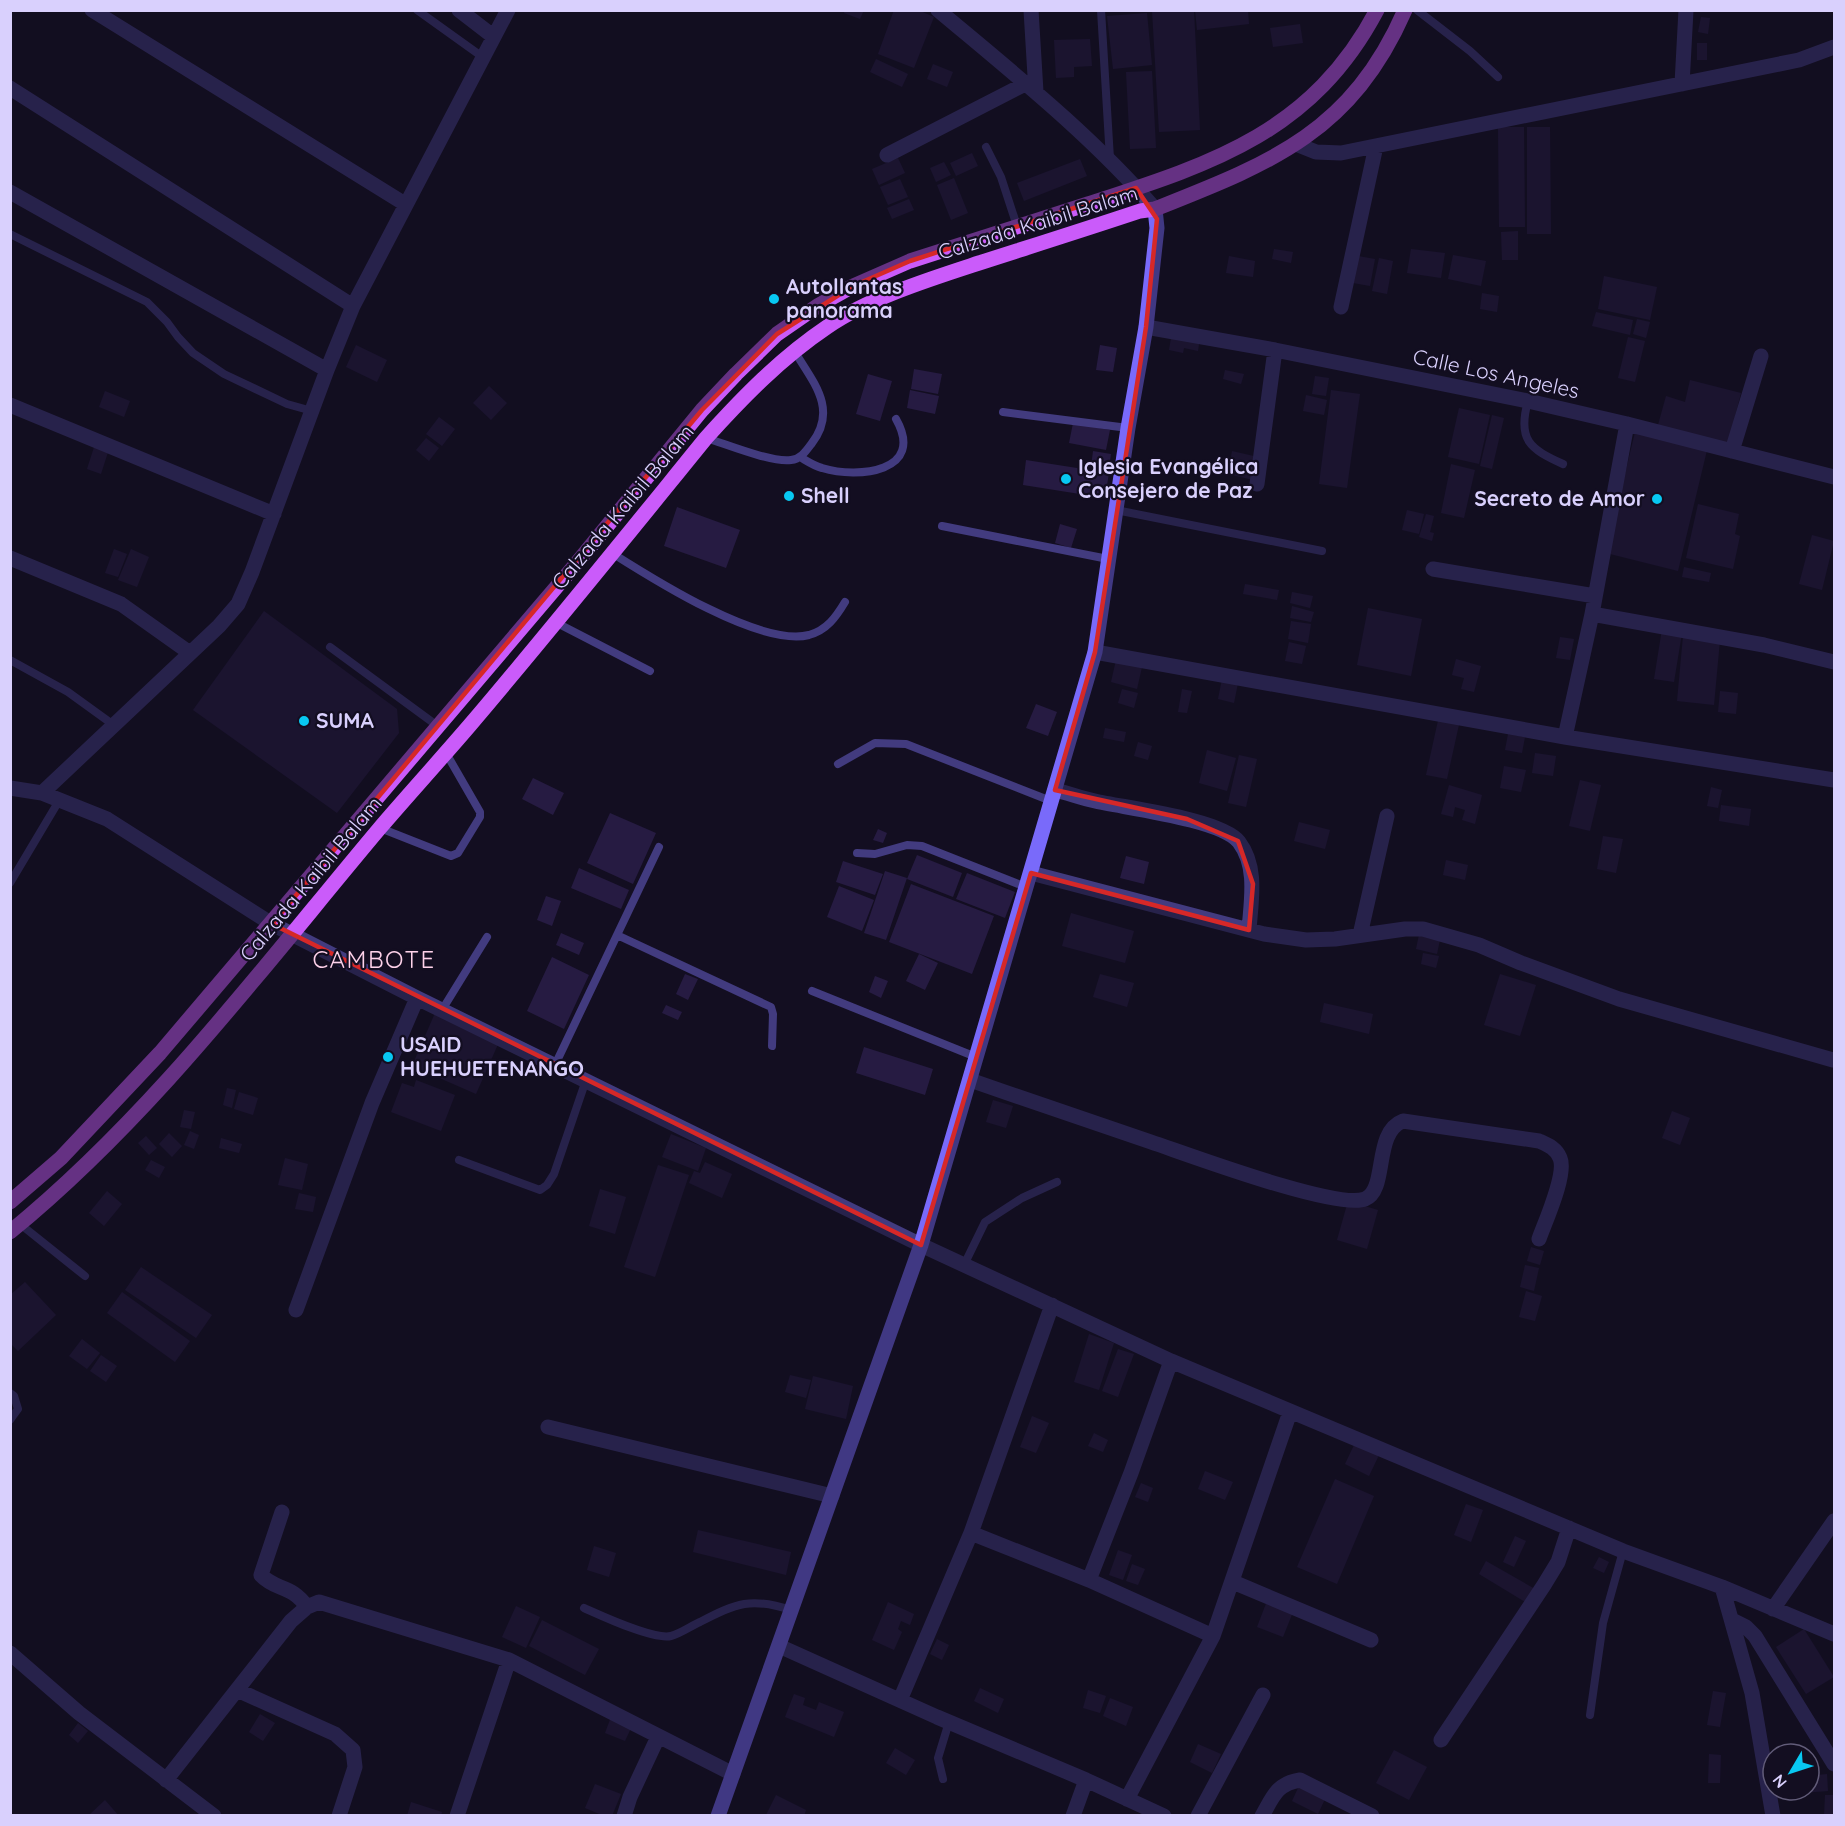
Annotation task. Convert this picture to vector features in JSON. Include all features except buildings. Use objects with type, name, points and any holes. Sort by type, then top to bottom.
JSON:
[{"type":"main road","name":"Calzada Kaibil Balam","points":[[10,1202],[61,1158],[160,1053],[439,727],[702,410],[777,334],[819,305],[881,272],[1136,188],[1230,152],[1293,114],[1324,86],[1346,61],[1377,10]]},
{"type":"main road","name":"Calzada Kaibil Balam","points":[[15,1228],[115,1136],[292,935],[380,828],[446,753],[706,438],[777,366],[828,326],[847,315],[930,279],[1140,211],[1155,209],[1259,166],[1317,131],[1341,108],[1373,68],[1405,10]]},
{"type":"street","points":[[92,10],[405,204]]},
{"type":"street","points":[[459,10],[494,38]]},
{"type":"street","points":[[42,793],[219,626],[238,604],[353,306],[508,10]]},
{"type":"street","points":[[718,1815],[921,1245],[1095,652],[1128,428],[1146,327],[1157,228],[1155,209],[1110,162],[1030,88],[938,10]]},
{"type":"street","points":[[1030,88],[1031,10]]},
{"type":"street","points":[[1682,84],[1686,10]]},
{"type":"street","points":[[1296,144],[1328,154],[1376,146],[1799,60],[1834,47]]},
{"type":"street","points":[[10,88],[353,306]]},
{"type":"street","points":[[887,155],[1030,88]]},
{"type":"street","points":[[1341,307],[1376,146]]},
{"type":"street","points":[[10,192],[327,370]]},
{"type":"street","name":"Calle Los Angeles","points":[[1146,327],[1275,350],[1528,402],[1627,424],[1834,477]]},
{"type":"street","points":[[1257,484],[1275,350]]},
{"type":"street","points":[[1732,451],[1761,356]]},
{"type":"street","points":[[10,405],[274,514]]},
{"type":"street","points":[[1565,737],[1592,614],[1627,424]]},
{"type":"street","points":[[10,558],[121,604],[190,653]]},
{"type":"street","points":[[1433,569],[1595,596]]},
{"type":"street","points":[[1592,614],[1764,645],[1834,662]]},
{"type":"street","points":[[1095,652],[1565,737],[1834,780]]},
{"type":"street","points":[[10,788],[42,793],[107,819],[292,935],[921,1245],[1171,1361],[1623,1551],[1722,1587],[1834,1634]]},
{"type":"street","points":[[1053,795],[1095,801],[1196,822],[1215,827],[1238,841],[1248,861],[1253,884],[1249,930]]},
{"type":"street","points":[[1360,935],[1387,816]]},
{"type":"street","points":[[1029,880],[1249,930],[1306,939],[1335,939],[1406,929],[1423,929],[1479,945],[1619,999],[1833,1060]]},
{"type":"street","points":[[296,1310],[372,1103],[417,998]]},
{"type":"street","points":[[970,1080],[1260,1179],[1344,1200],[1366,1199],[1373,1192],[1382,1162],[1384,1145],[1391,1129],[1403,1121],[1539,1141],[1554,1148],[1561,1159],[1561,1174],[1539,1239]]},
{"type":"street","points":[[900,1700],[971,1533],[1053,1305]]},
{"type":"street","points":[[1089,1580],[1131,1473],[1171,1361]]},
{"type":"street","points":[[1127,1799],[1213,1636],[1290,1412]]},
{"type":"street","points":[[548,1427],[832,1496]]},
{"type":"street","points":[[282,1512],[261,1575],[265,1580],[291,1590],[307,1607]]},
{"type":"street","points":[[1773,1609],[1834,1521]]},
{"type":"street","points":[[1441,1740],[1558,1562],[1569,1528]]},
{"type":"street","points":[[971,1533],[1089,1580],[1213,1636]]},
{"type":"street","points":[[1233,1582],[1371,1640]]},
{"type":"street","points":[[1722,1587],[1752,1693],[1773,1815]]},
{"type":"street","points":[[166,1780],[291,1621],[307,1607],[319,1602],[509,1660],[733,1774]]},
{"type":"street","points":[[1732,1620],[1746,1627],[1755,1636],[1834,1764]]},
{"type":"street","points":[[779,1646],[1086,1780],[1154,1813]]},
{"type":"street","points":[[10,1653],[79,1713],[214,1815]]},
{"type":"street","points":[[457,1815],[509,1660]]},
{"type":"street","points":[[237,1690],[335,1734],[353,1750],[355,1767],[339,1815]]},
{"type":"street","points":[[1198,1815],[1263,1695]]},
{"type":"street","points":[[624,1815],[657,1737]]},
{"type":"street","points":[[1073,1815],[1086,1780]]},
{"type":"street","points":[[1262,1815],[1278,1789],[1289,1782],[1300,1780],[1372,1815]]},
{"type":"lane","points":[[417,10],[484,58]]},
{"type":"lane","points":[[1101,10],[1110,162]]},
{"type":"lane","points":[[1417,10],[1498,76]]},
{"type":"lane","points":[[986,147],[1001,177],[1017,226]]},
{"type":"lane","points":[[10,234],[147,302],[193,353],[224,374],[288,404],[312,411]]},
{"type":"lane","points":[[706,438],[772,458],[790,460],[800,457],[814,441],[824,419],[820,393],[795,352]]},
{"type":"lane","points":[[1528,402],[1523,430],[1528,443],[1542,455],[1563,464]]},
{"type":"lane","points":[[1003,412],[1128,428]]},
{"type":"lane","points":[[800,457],[820,468],[841,472],[866,472],[885,467],[898,460],[904,447],[904,433],[896,419]]},
{"type":"lane","points":[[1116,510],[1322,551]]},
{"type":"lane","points":[[942,526],[1108,559]]},
{"type":"lane","points":[[612,553],[695,603],[751,627],[783,635],[808,635],[831,624],[845,602]]},
{"type":"lane","points":[[555,622],[650,671]]},
{"type":"lane","points":[[330,647],[439,727]]},
{"type":"lane","points":[[10,660],[68,693],[115,726]]},
{"type":"lane","points":[[838,764],[875,742],[906,744],[1053,795]]},
{"type":"lane","points":[[380,828],[451,856],[458,853],[480,817],[480,812],[446,753]]},
{"type":"lane","points":[[10,883],[60,799]]},
{"type":"lane","points":[[857,853],[875,854],[907,845],[922,846],[1029,880]]},
{"type":"lane","points":[[555,1065],[659,847]]},
{"type":"lane","points":[[617,935],[771,1007],[773,1014],[772,1046]]},
{"type":"lane","points":[[442,1010],[488,937]]},
{"type":"lane","points":[[812,991],[976,1057]]},
{"type":"lane","points":[[459,1160],[540,1190],[547,1185],[554,1174],[586,1080]]},
{"type":"lane","points":[[964,1264],[985,1221],[1022,1198],[1057,1182]]},
{"type":"lane","points":[[15,1228],[85,1276]]},
{"type":"lane","points":[[10,1393],[18,1409],[10,1420]]},
{"type":"lane","points":[[1590,1715],[1603,1623],[1623,1551]]},
{"type":"lane","points":[[584,1608],[651,1634],[670,1636],[725,1609],[753,1601],[770,1603],[791,1610]]},
{"type":"lane","points":[[943,1779],[938,1758],[949,1722]]},
{"type":"highlighted area","points":[[1136,188],[1157,219],[1146,327],[1095,652],[1055,790],[1187,819],[1238,841],[1253,884],[1249,930],[1031,873],[921,1245],[272,924],[702,410],[777,334],[853,286],[910,261]]},
{"type":"place","name":"Autollantas panorama","points":[[774,299]]},
{"type":"place","name":"Iglesia Evangélica Consejero de Paz","points":[[1066,479]]},
{"type":"place","name":"Shell","points":[[789,496]]},
{"type":"place","name":"Secreto de Amor","points":[[1657,499]]},
{"type":"place","name":"SUMA","points":[[304,721]]},
{"type":"place","name":"USAID HUEHUETENANGO","points":[[388,1057]]},
{"type":"district","name":"CAMBOTE","points":[[374,960]]}]
